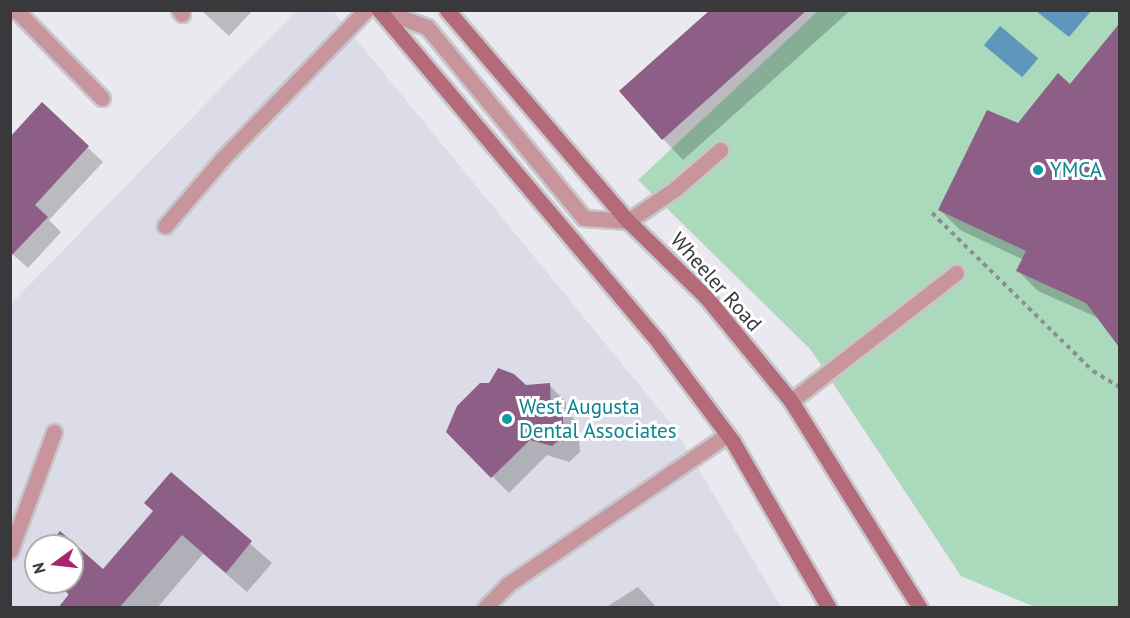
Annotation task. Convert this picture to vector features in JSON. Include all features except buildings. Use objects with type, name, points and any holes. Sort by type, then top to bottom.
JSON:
[{"type":"main road","points":[[380,10],[659,343],[727,435],[829,608]]},
{"type":"main road","name":"Wheeler Road","points":[[447,10],[628,221],[706,297],[791,401],[920,608]]},
{"type":"lane","points":[[16,10],[102,99]]},
{"type":"lane","points":[[165,226],[239,142],[366,10]]},
{"type":"lane","points":[[380,10],[427,27],[584,218],[628,221],[675,189],[720,150]]},
{"type":"lane","points":[[791,401],[956,273]]},
{"type":"lane","points":[[10,550],[54,432]]},
{"type":"lane","points":[[485,608],[507,585],[727,435]]},
{"type":"path","points":[[932,213],[1093,371],[1119,387]]},
{"type":"shaded area","points":[[296,11],[333,11],[672,425],[781,607],[11,607],[10,305]]},
{"type":"green space","points":[[818,11],[1119,11],[1119,607],[1035,607],[961,576],[811,350],[638,180]]},
{"type":"water","points":[[1036,11],[1091,11],[1069,37]]},
{"type":"water","points":[[1000,26],[1038,58],[1022,77],[984,45]]},
{"type":"place","name":"YMCA","points":[[1038,170]]},
{"type":"place","name":"West Augusta Dental Associates","points":[[507,419]]}]
